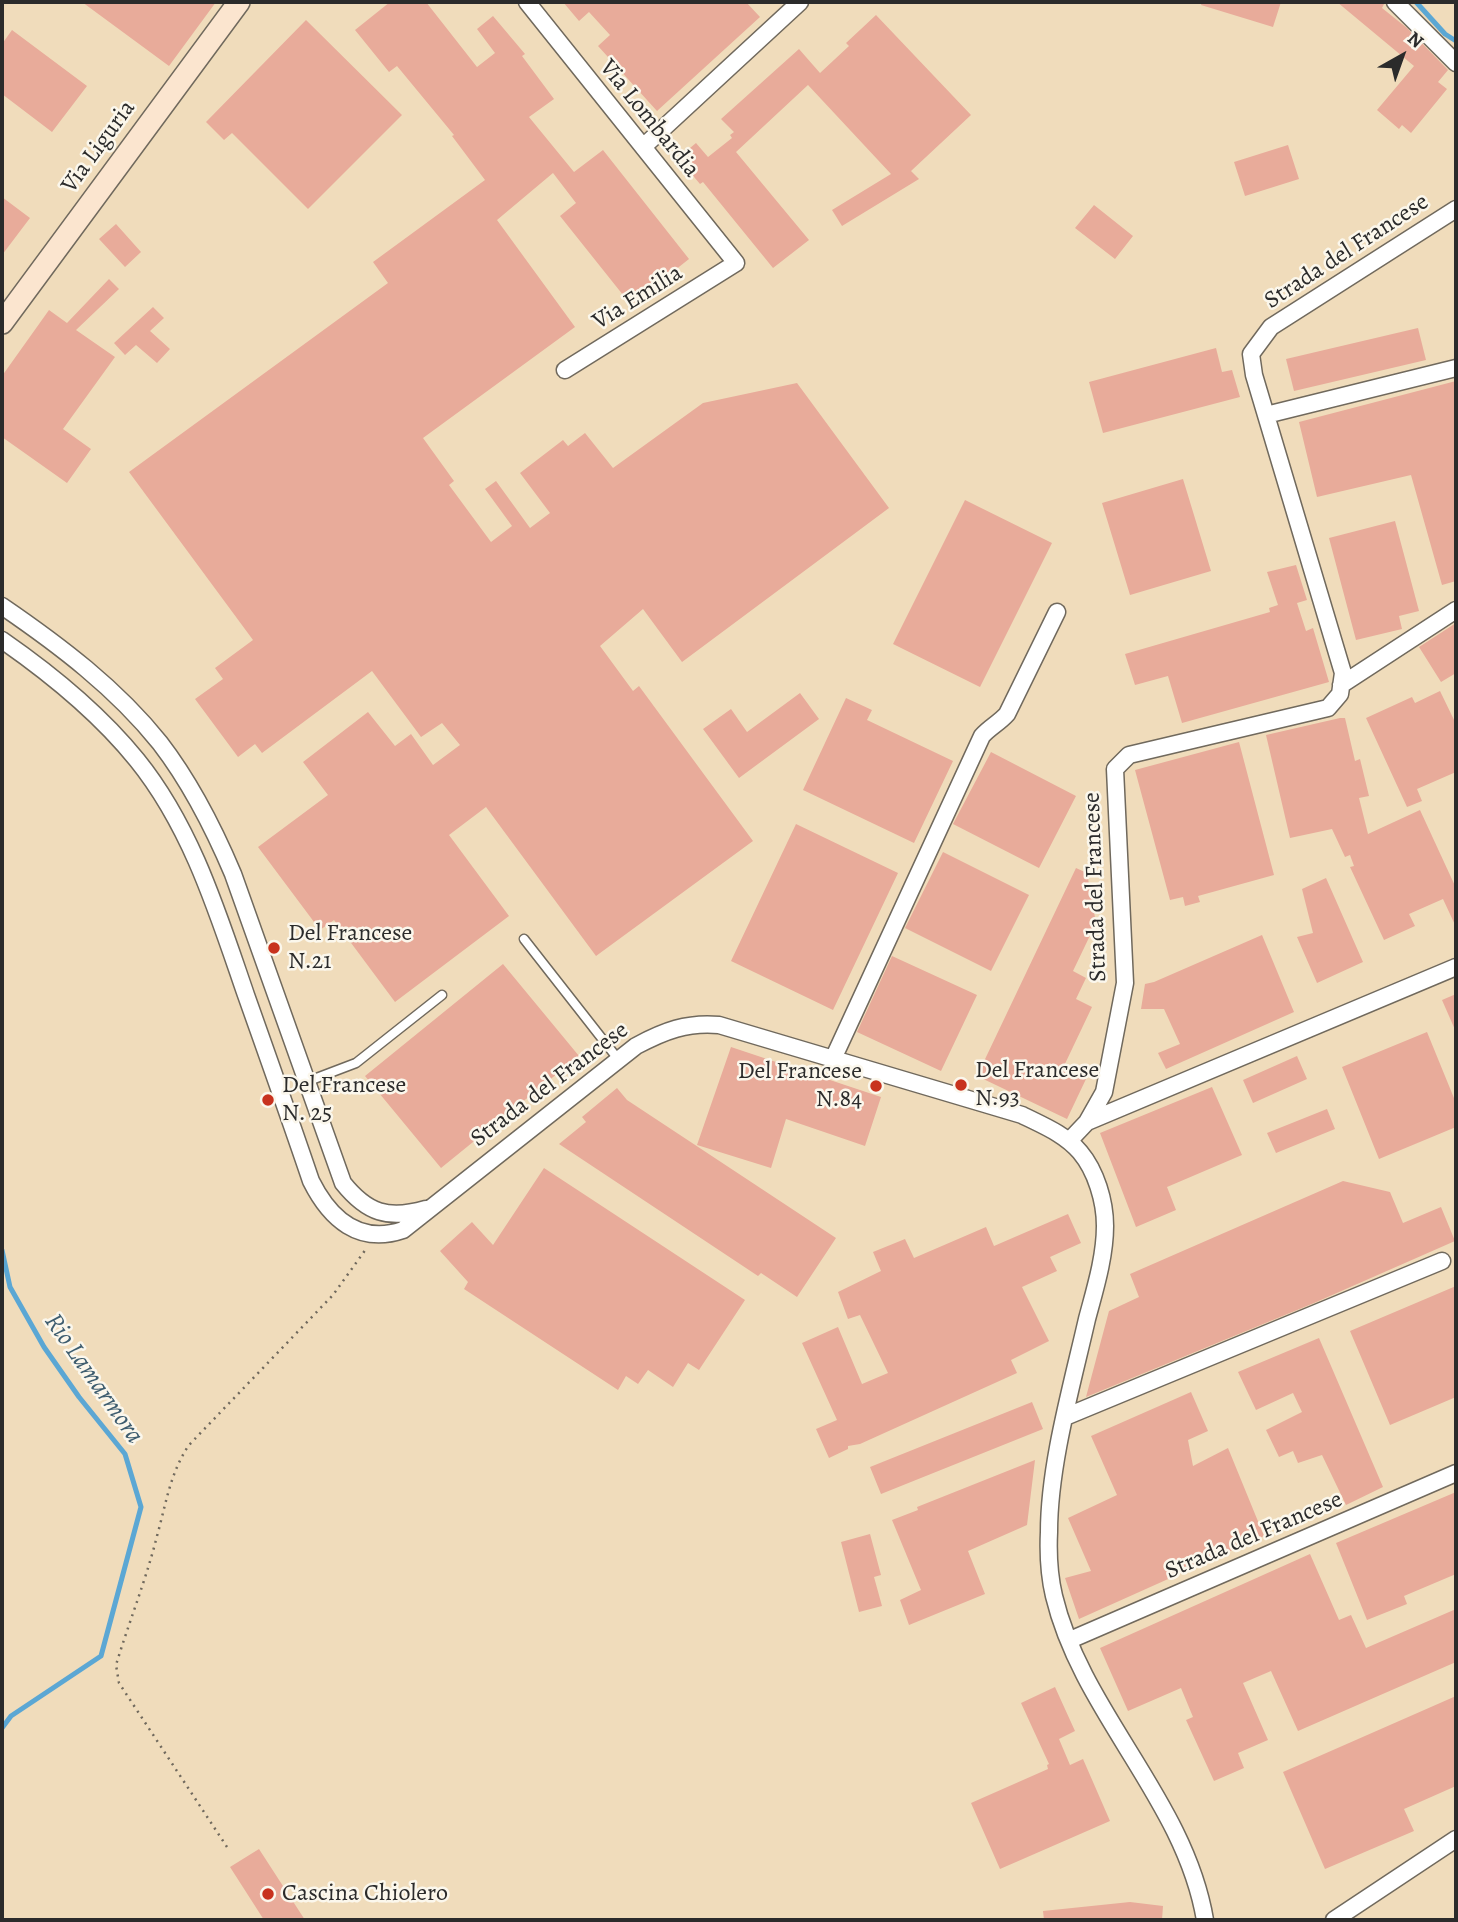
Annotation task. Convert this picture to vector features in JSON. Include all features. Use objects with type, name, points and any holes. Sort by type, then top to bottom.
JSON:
[{"type":"street","name":"Via Liguria","points":[[2,323],[239,2]]},
{"type":"street","name":"Via Lombardia","points":[[527,2],[736,263]]},
{"type":"street","points":[[642,147],[800,2]]},
{"type":"street","points":[[1395,2],[1456,63]]},
{"type":"street","name":"Strada del Francese","points":[[1069,1141],[1087,1122],[1104,1092],[1125,983],[1115,769],[1129,755],[1328,708],[1340,694],[1343,673],[1254,375],[1251,354],[1271,327],[1456,209]]},
{"type":"street","name":"Via Emilia","points":[[565,370],[736,263]]},
{"type":"street","points":[[1266,415],[1456,368]]},
{"type":"street","points":[[2,598],[17,616]]},
{"type":"street","name":"Strada del Francese","points":[[2,606],[98,678],[123,703],[160,744],[210,824],[233,874],[343,1183],[352,1195],[374,1210],[399,1215],[428,1209]]},
{"type":"street","name":"Strada del Francese","points":[[1341,685],[1456,610]]},
{"type":"street","points":[[832,1059],[982,736],[989,728],[999,724],[1007,714],[1056,612]]},
{"type":"street","points":[[2,640],[79,699],[138,761],[185,838],[207,885],[319,1198],[342,1223],[376,1235]]},
{"type":"street","points":[[104,723],[123,703]]},
{"type":"street","points":[[185,838],[210,824]]},
{"type":"street","name":"Strada del Francese","points":[[1087,1122],[1456,967]]},
{"type":"street","name":"Strada del Francese","points":[[376,1235],[403,1230],[618,1059],[660,1032],[675,1027],[719,1025],[1022,1115],[1069,1141],[1090,1167],[1101,1196],[1105,1226],[1098,1275],[1065,1417],[1049,1508],[1049,1550],[1054,1594],[1070,1640],[1105,1711],[1170,1820],[1184,1850],[1196,1882],[1205,1920]]},
{"type":"street","points":[[276,1080],[304,1076]]},
{"type":"street","points":[[1065,1417],[1442,1261]]},
{"type":"street","name":"Strada del Francese","points":[[1070,1640],[1456,1473]]},
{"type":"street","points":[[1334,1920],[1456,1839]]},
{"type":"lane","points":[[524,939],[618,1059]]},
{"type":"lane","points":[[304,1076],[356,1063],[442,995]]},
{"type":"path","points":[[227,1847],[119,1683],[116,1665],[157,1537],[167,1491],[189,1445],[333,1295],[376,1235]]},
{"type":"building","points":[[82,2],[216,2],[169,66]]},
{"type":"building","points":[[390,2],[426,2],[477,67],[495,53],[477,29],[493,16],[525,54],[522,56],[554,99],[529,117],[574,172],[603,150],[689,259],[631,305],[560,216],[576,203],[553,173],[497,220],[575,327],[423,438],[454,481],[449,485],[491,542],[512,526],[485,489],[496,481],[530,528],[550,513],[520,473],[563,440],[568,446],[585,433],[613,468],[703,403],[797,383],[889,508],[682,662],[643,609],[600,646],[633,691],[639,686],[753,841],[596,956],[486,807],[449,835],[509,916],[395,1002],[334,920],[320,930],[258,847],[328,795],[303,762],[368,712],[395,746],[411,734],[433,765],[460,745],[442,723],[421,737],[372,671],[262,753],[255,744],[238,757],[195,699],[223,679],[215,668],[253,640],[129,472],[388,283],[373,262],[485,180],[452,136],[454,135],[397,66],[389,72],[355,30]]},
{"type":"building","points":[[563,2],[746,2],[760,17],[657,111],[598,46],[610,35],[589,12],[579,21]]},
{"type":"building","points":[[1202,2],[1281,2],[1273,27],[1201,5]]},
{"type":"building","points":[[1337,2],[1385,2],[1382,8],[1407,28],[1448,70],[1438,82],[1447,89],[1411,133],[1402,125],[1399,129],[1377,110],[1414,66]]},
{"type":"building","points":[[876,15],[971,115],[911,171],[919,179],[842,226],[832,210],[891,174],[808,85],[736,152],[809,240],[773,268],[703,182],[700,184],[678,158],[696,143],[708,157],[732,138],[730,135],[734,132],[721,119],[799,49],[820,73],[849,46],[846,43]]},
{"type":"building","points":[[306,20],[402,115],[308,209],[232,133],[224,140],[206,122]]},
{"type":"building","points":[[12,30],[87,86],[52,132],[2,94],[2,44]]},
{"type":"building","points":[[1288,145],[1299,179],[1245,196],[1234,162]]},
{"type":"building","points":[[2,197],[30,218],[2,255]]},
{"type":"building","points":[[1094,205],[1133,236],[1115,259],[1075,228]]},
{"type":"building","points":[[116,224],[141,252],[125,267],[99,239]]},
{"type":"building","points":[[109,279],[119,289],[76,330],[115,357],[63,429],[91,449],[67,483],[2,437],[2,376],[49,310],[67,323]]},
{"type":"building","points":[[153,307],[164,318],[150,331],[170,349],[157,363],[136,345],[125,355],[114,343]]},
{"type":"building","points":[[1418,328],[1426,360],[1294,391],[1286,359]]},
{"type":"building","points":[[1216,348],[1222,372],[1232,370],[1240,397],[1103,433],[1089,382]]},
{"type":"building","points":[[1456,381],[1456,581],[1442,585],[1411,475],[1317,497],[1299,422]]},
{"type":"building","points":[[1183,479],[1211,571],[1130,595],[1102,503]]},
{"type":"building","points":[[965,500],[1052,543],[980,687],[893,644]]},
{"type":"building","points":[[1395,521],[1419,611],[1399,616],[1402,629],[1356,640],[1329,538]]},
{"type":"building","points":[[1296,565],[1307,600],[1297,603],[1306,631],[1313,628],[1329,682],[1182,723],[1168,676],[1135,685],[1125,654],[1270,612],[1269,608],[1278,605],[1267,572]]},
{"type":"building","points":[[1456,623],[1456,673],[1441,682],[1419,647]]},
{"type":"building","points":[[1440,691],[1456,724],[1456,772],[1417,789],[1422,801],[1407,807],[1366,718],[1412,697],[1415,703]]},
{"type":"building","points":[[800,693],[819,719],[739,778],[703,729],[731,709],[747,732]]},
{"type":"building","points":[[846,698],[872,710],[867,720],[953,761],[914,843],[803,790]]},
{"type":"building","points":[[1345,718],[1355,761],[1360,759],[1369,796],[1359,798],[1368,834],[1420,810],[1456,888],[1456,927],[1443,899],[1409,914],[1415,926],[1384,940],[1350,867],[1354,866],[1350,855],[1345,857],[1332,829],[1290,838],[1266,735]]},
{"type":"building","points":[[1239,742],[1274,875],[1198,896],[1200,902],[1185,906],[1183,897],[1170,900],[1135,770]]},
{"type":"building","points":[[991,752],[1076,796],[1039,868],[953,824]]},
{"type":"building","points":[[796,824],[898,873],[833,1010],[731,961]]},
{"type":"building","points":[[943,852],[1029,895],[991,971],[905,928]]},
{"type":"building","points":[[1076,868],[1087,873],[1096,923],[1073,971],[1086,978],[1076,999],[1092,1007],[1063,1068],[1086,1079],[1067,1119],[977,1076]]},
{"type":"building","points":[[1326,878],[1363,962],[1317,983],[1297,937],[1313,933],[1302,889]]},
{"type":"building","points":[[1262,935],[1294,1012],[1166,1069],[1158,1053],[1180,1044],[1164,1009],[1141,1009],[1145,984]]},
{"type":"building","points":[[892,956],[977,995],[941,1071],[857,1032]]},
{"type":"building","points":[[503,964],[579,1056],[441,1168],[365,1076]]},
{"type":"building","points":[[1456,994],[1456,1032],[1442,1000]]},
{"type":"building","points":[[1427,1032],[1456,1103],[1456,1127],[1379,1159],[1342,1067]]},
{"type":"building","points":[[731,1047],[881,1097],[865,1146],[786,1119],[771,1168],[697,1145]]},
{"type":"building","points":[[1297,1056],[1307,1079],[1253,1103],[1243,1080]]},
{"type":"building","points":[[1212,1087],[1242,1155],[1167,1187],[1176,1210],[1136,1227],[1100,1133]]},
{"type":"building","points":[[617,1088],[627,1100],[836,1238],[797,1297],[761,1273],[758,1276],[559,1144],[586,1122],[582,1117]]},
{"type":"building","points":[[1327,1109],[1335,1129],[1276,1153],[1267,1133]]},
{"type":"building","points":[[544,1168],[745,1300],[699,1370],[688,1363],[673,1387],[648,1370],[638,1384],[626,1376],[618,1390],[464,1289],[468,1282],[440,1251],[472,1222],[493,1245]]},
{"type":"building","points":[[1343,1181],[1390,1192],[1403,1223],[1441,1207],[1455,1241],[1314,1303],[1086,1397],[1109,1311],[1139,1297],[1130,1274]]},
{"type":"building","points":[[1068,1214],[1081,1243],[1050,1257],[1057,1271],[1022,1287],[1049,1341],[1011,1360],[1017,1373],[860,1444],[848,1446],[848,1449],[829,1458],[816,1429],[837,1420],[802,1343],[838,1327],[862,1384],[888,1373],[860,1315],[848,1319],[838,1292],[881,1271],[873,1252],[905,1239],[914,1258],[986,1227],[994,1246]]},
{"type":"building","points":[[1456,1286],[1456,1397],[1390,1425],[1350,1331]]},
{"type":"building","points":[[1319,1338],[1383,1487],[1346,1505],[1322,1455],[1298,1463],[1293,1451],[1279,1457],[1266,1430],[1302,1412],[1293,1393],[1256,1410],[1238,1372]]},
{"type":"building","points":[[1191,1392],[1208,1431],[1188,1440],[1193,1466],[1228,1448],[1264,1536],[1079,1619],[1065,1578],[1091,1571],[1068,1518],[1117,1495],[1091,1436]]},
{"type":"building","points":[[1032,1402],[1043,1429],[881,1494],[870,1467]]},
{"type":"building","points":[[1035,1460],[1027,1525],[968,1551],[985,1594],[909,1625],[900,1600],[921,1590],[892,1520],[918,1510],[917,1507]]},
{"type":"building","points":[[1456,1492],[1456,1574],[1404,1596],[1407,1604],[1367,1620],[1336,1543]]},
{"type":"building","points":[[870,1534],[881,1575],[874,1577],[882,1606],[859,1612],[841,1542]]},
{"type":"building","points":[[1310,1554],[1339,1620],[1351,1615],[1366,1648],[1456,1609],[1456,1662],[1298,1731],[1271,1671],[1243,1683],[1268,1740],[1238,1753],[1244,1768],[1214,1781],[1186,1720],[1193,1717],[1181,1688],[1128,1711],[1100,1648]]},
{"type":"building","points":[[1055,1687],[1075,1731],[1059,1739],[1070,1765],[1083,1759],[1110,1821],[1000,1869],[971,1803],[1048,1769],[1049,1764],[1021,1703]]},
{"type":"building","points":[[1456,1696],[1456,1786],[1404,1809],[1414,1831],[1325,1869],[1283,1772]]},
{"type":"building","name":"Cascina Chiolero","points":[[259,1849],[305,1920],[264,1920],[230,1867]]},
{"type":"building","points":[[1130,1902],[1163,1906],[1162,1920],[1044,1920],[1043,1911]]},
{"type":"waterway","points":[[1416,2],[1445,34],[1456,41]]},
{"type":"waterway","name":"Rio Lamarmora","points":[[2,1250],[10,1287],[44,1347],[79,1397],[125,1454],[141,1507],[101,1656],[11,1716],[2,1728]]},
{"type":"place","name":"Del Francese N.21","points":[[274,948]]},
{"type":"place","name":"Del Francese N.93","points":[[961,1085]]},
{"type":"place","name":"Del Francese N.84","points":[[876,1086]]},
{"type":"place","name":"Del Francese N. 25","points":[[268,1100]]},
{"type":"place","name":"Cascina Chiolero","points":[[268,1894]]}]
